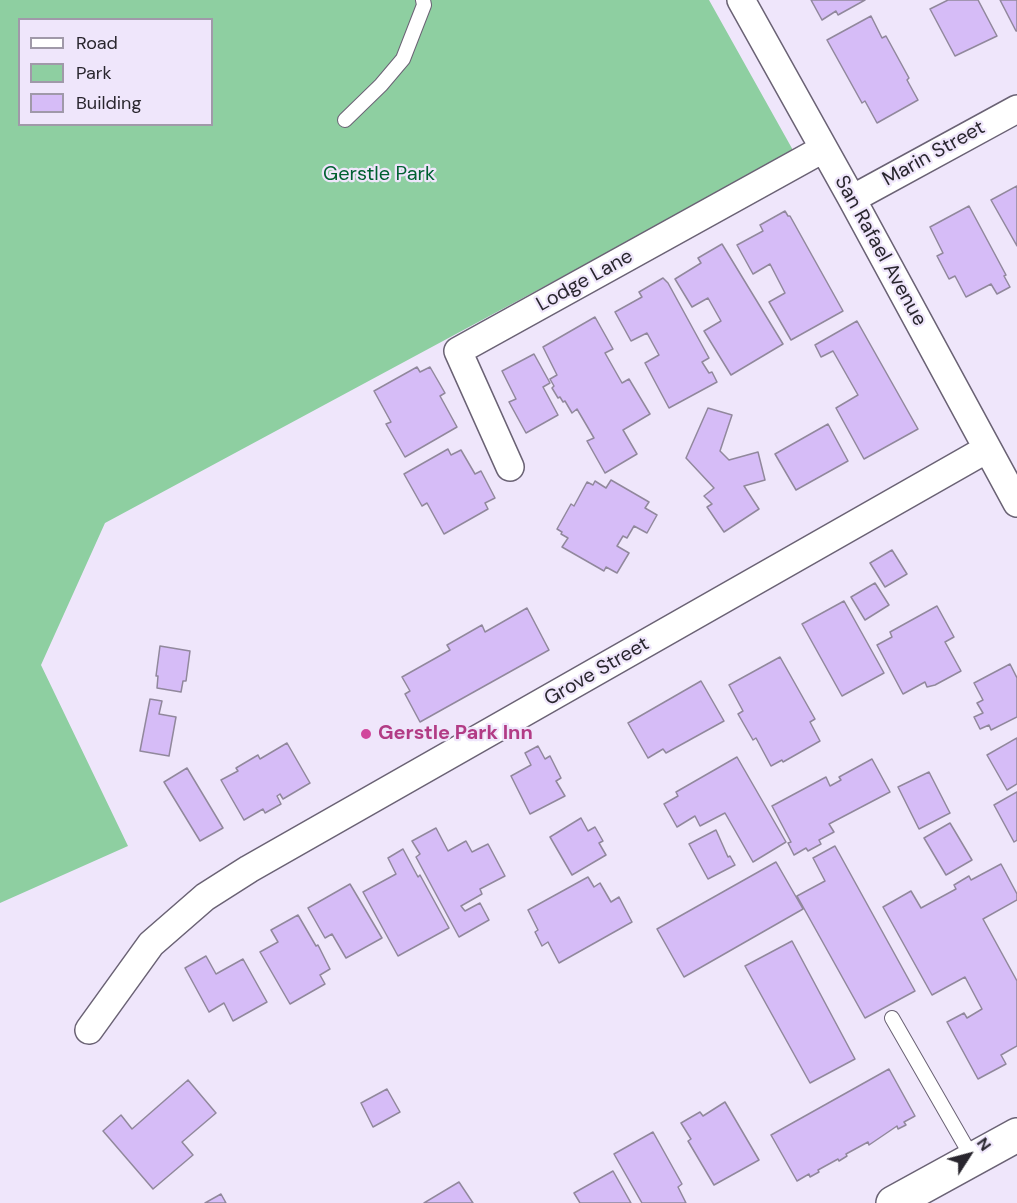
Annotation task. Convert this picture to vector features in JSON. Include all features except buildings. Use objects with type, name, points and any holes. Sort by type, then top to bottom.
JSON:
[{"type":"street","name":"San Rafael Avenue","points":[[741,0],[852,198],[1017,503]]},
{"type":"street","name":"Marin Street","points":[[852,198],[1017,109]]},
{"type":"street","name":"Lodge Lane","points":[[510,467],[458,351],[823,149]]},
{"type":"street","name":"Grove Street","points":[[89,1030],[152,944],[205,897],[987,449]]},
{"type":"street","points":[[893,1203],[1017,1135]]},
{"type":"lane","points":[[345,120],[381,85],[403,59],[424,5],[423,0]]},
{"type":"lane","points":[[892,1018],[973,1159]]},
{"type":"green space","name":"Gerstle Park","points":[[0,0],[709,0],[794,152],[105,523],[41,665],[128,846],[0,903]]},
{"type":"place","name":"Gerstle Park Inn","points":[[366,734]]}]
